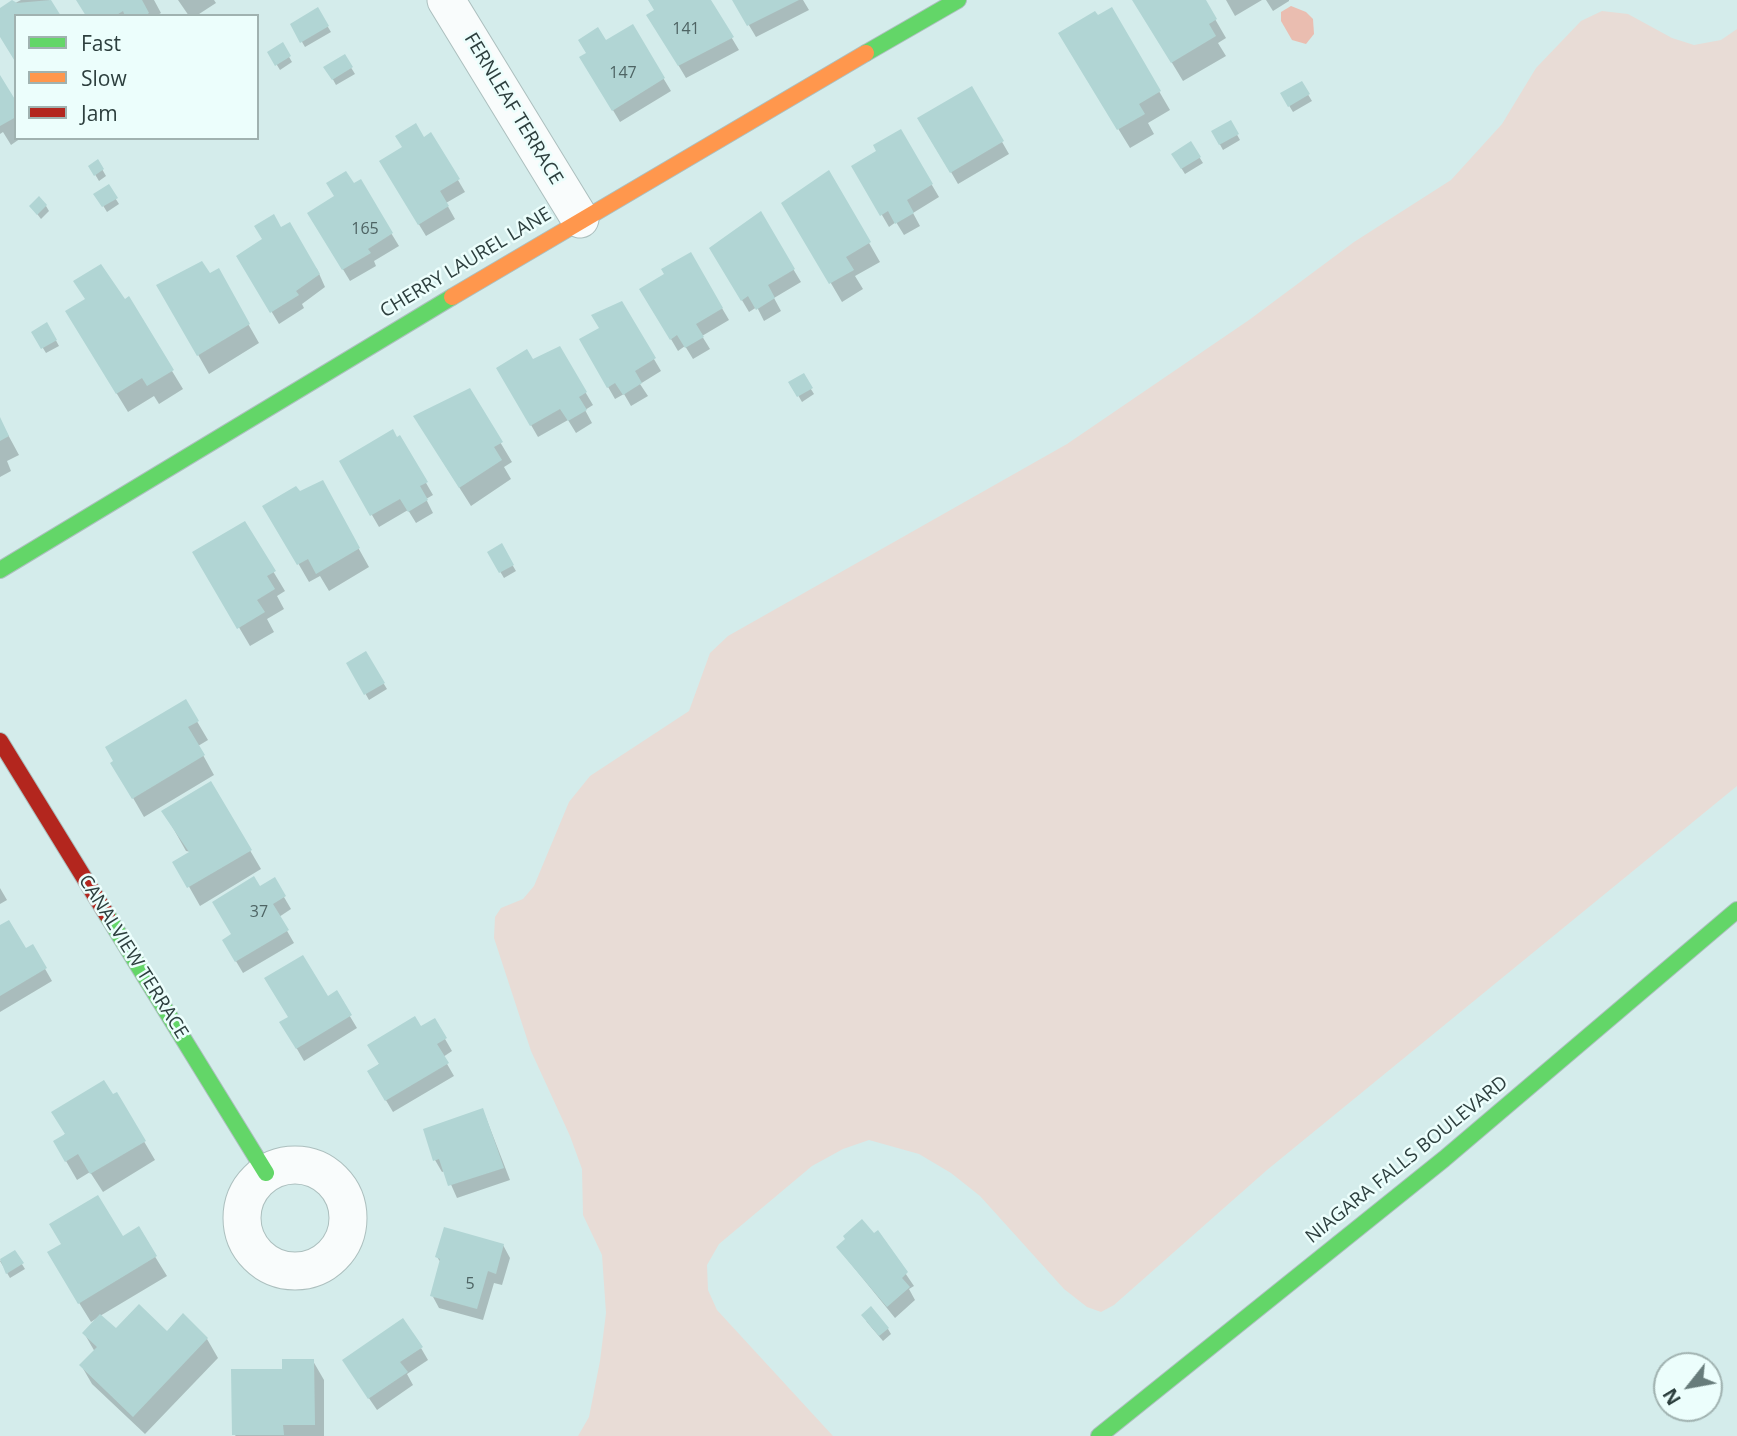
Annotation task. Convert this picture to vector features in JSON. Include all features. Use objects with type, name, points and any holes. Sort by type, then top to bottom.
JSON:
[{"type":"street","name":"FERNLEAF TERRACE","points":[[446,0],[580,219]]},
{"type":"street","name":"CHERRY LAUREL LANE","points":[[0,570],[580,219],[958,0]]},
{"type":"street","name":"CANALVIEW TERRACE","points":[[0,741],[267,1173]]},
{"type":"street","name":"NIAGARA FALLS BOULEVARD","points":[[1112,1432],[1444,1158],[1737,909]]},
{"type":"shaded area","points":[[1291,6],[1306,12],[1313,19],[1314,34],[1306,44],[1292,40],[1281,21],[1281,12]]},
{"type":"shaded area","points":[[1602,11],[1628,14],[1672,38],[1694,45],[1721,40],[1737,29],[1737,786],[1267,1170],[1114,1305],[1101,1312],[1087,1307],[1064,1289],[980,1196],[951,1173],[919,1154],[869,1140],[843,1149],[812,1166],[719,1244],[707,1265],[708,1290],[717,1310],[833,1436],[578,1436],[589,1417],[600,1361],[606,1313],[602,1255],[583,1215],[582,1169],[531,1051],[494,938],[495,917],[501,908],[523,899],[534,886],[569,802],[590,776],[689,711],[710,653],[728,636],[1067,444],[1249,320],[1354,242],[1451,180],[1502,124],[1536,68],[1581,21]]},
{"type":"building","points":[[12,0],[17,3],[51,0],[60,14],[14,14],[14,60],[0,37],[0,8]]},
{"type":"building","points":[[76,0],[142,0],[149,13],[124,14],[123,11],[118,14],[85,14]]},
{"type":"building","points":[[648,0],[711,0],[734,37],[678,66],[646,15],[654,10]]},
{"type":"building","points":[[732,0],[799,0],[747,26]]},
{"type":"building","points":[[1132,0],[1206,0],[1217,19],[1209,24],[1216,36],[1171,63]]},
{"type":"building","points":[[318,7],[329,26],[300,43],[290,24]]},
{"type":"building","points":[[1112,7],[1161,91],[1139,104],[1145,114],[1117,130],[1058,33],[1095,11],[1098,15]]},
{"type":"building","points":[[633,24],[665,78],[612,111],[579,57],[586,53],[578,40],[598,27],[606,40]]},
{"type":"building","points":[[283,42],[291,56],[275,66],[267,52]]},
{"type":"building","points":[[345,54],[353,67],[332,80],[323,67]]},
{"type":"building","points":[[0,75],[14,98],[14,118],[0,126]]},
{"type":"building","points":[[1302,81],[1310,94],[1288,107],[1280,93]]},
{"type":"building","points":[[972,86],[1004,141],[950,173],[917,118]]},
{"type":"building","points":[[1231,120],[1239,134],[1219,145],[1211,131]]},
{"type":"building","points":[[416,123],[424,137],[431,132],[460,179],[440,191],[449,206],[418,225],[379,161],[402,147],[395,136]]},
{"type":"building","points":[[901,129],[933,184],[907,200],[914,213],[895,224],[888,211],[880,216],[851,166],[876,151],[873,145]]},
{"type":"building","points":[[1191,141],[1201,157],[1181,169],[1171,154]]},
{"type":"building","points":[[98,159],[104,169],[94,176],[88,166]]},
{"type":"building","points":[[829,170],[871,242],[846,257],[854,270],[829,284],[781,203]]},
{"type":"building","points":[[346,171],[354,183],[361,179],[393,233],[368,249],[371,253],[342,270],[307,213],[334,196],[326,183]]},
{"type":"building","points":[[109,184],[118,198],[102,207],[93,194]]},
{"type":"building","points":[[39,196],[47,205],[37,215],[29,206]]},
{"type":"building","points":[[761,211],[795,269],[768,285],[775,298],[756,310],[748,296],[741,301],[709,248]]},
{"type":"building","points":[[274,214],[281,227],[290,222],[320,274],[296,291],[299,295],[270,313],[236,256],[262,239],[254,226]]},
{"type":"building","points":[[691,252],[723,308],[696,324],[704,337],[685,348],[677,335],[670,340],[639,289],[664,274],[661,269]]},
{"type":"building","points":[[202,261],[210,273],[219,268],[250,324],[197,356],[156,285]]},
{"type":"building","points":[[101,264],[125,299],[129,296],[174,370],[147,386],[142,378],[116,394],[65,311],[85,299],[73,281]]},
{"type":"building","points":[[622,301],[656,358],[635,371],[642,383],[623,395],[615,383],[607,388],[579,339],[599,328],[591,315]]},
{"type":"building","points":[[47,322],[57,340],[41,349],[31,332]]},
{"type":"building","points":[[560,346],[587,392],[579,397],[587,410],[568,421],[560,409],[530,426],[496,368],[527,349],[533,359]]},
{"type":"building","points":[[804,373],[813,388],[797,397],[788,382]]},
{"type":"building","points":[[470,388],[503,442],[494,447],[502,460],[459,488],[413,416]]},
{"type":"building","points":[[0,417],[9,436],[0,441]]},
{"type":"building","points":[[393,429],[397,437],[400,435],[428,482],[420,486],[428,500],[408,512],[400,499],[370,516],[339,461]]},
{"type":"building","points":[[323,480],[360,548],[316,574],[308,559],[297,565],[262,506],[296,486],[300,491]]},
{"type":"building","points":[[245,521],[276,571],[267,576],[275,589],[257,600],[265,612],[237,629],[192,552]]},
{"type":"building","points":[[502,543],[514,565],[499,573],[487,552]]},
{"type":"building","points":[[366,651],[385,683],[364,695],[346,663]]},
{"type":"building","points":[[186,699],[199,721],[188,727],[205,755],[132,799],[110,763],[113,761],[105,747]]},
{"type":"building","points":[[211,781],[252,850],[187,888],[172,862],[189,852],[161,811]]},
{"type":"building","points":[[254,876],[260,886],[275,877],[286,896],[273,904],[289,930],[235,962],[222,940],[231,934],[212,902]]},
{"type":"building","points":[[9,920],[26,948],[33,944],[47,968],[0,996],[0,925]]},
{"type":"building","points":[[303,955],[328,996],[337,990],[352,1015],[296,1049],[279,1022],[288,1017],[264,978]]},
{"type":"building","points":[[415,1016],[421,1026],[435,1018],[447,1038],[437,1044],[449,1063],[385,1101],[367,1071],[379,1064],[367,1045]]},
{"type":"building","points":[[104,1080],[113,1094],[117,1092],[146,1141],[90,1174],[78,1154],[65,1162],[53,1141],[65,1134],[51,1112]]},
{"type":"building","points":[[483,1108],[504,1168],[448,1186],[439,1159],[433,1161],[423,1129]]},
{"type":"building","points":[[98,1195],[123,1236],[139,1226],[157,1256],[78,1304],[47,1252],[61,1244],[49,1224]]},
{"type":"building","points":[[862,1219],[874,1233],[878,1230],[908,1272],[902,1278],[910,1287],[887,1307],[836,1247],[845,1239],[843,1236]]},
{"type":"building","points":[[444,1227],[504,1244],[496,1274],[488,1271],[477,1309],[430,1296],[440,1259],[435,1257]]},
{"type":"building","points":[[15,1250],[24,1263],[6,1274],[0,1259]]},
{"type":"building","points":[[139,1304],[167,1331],[183,1313],[208,1338],[133,1417],[79,1365],[97,1347],[82,1333],[100,1314],[116,1328]]},
{"type":"building","points":[[871,1306],[889,1328],[879,1336],[861,1315]]},
{"type":"building","points":[[403,1318],[423,1347],[400,1362],[408,1372],[368,1399],[342,1360]]},
{"type":"building","points":[[282,1359],[314,1359],[315,1425],[283,1425],[284,1435],[232,1435],[231,1369],[282,1369]]},
{"type":"traffic: fast","points":[[866,53],[958,0]]},
{"type":"traffic: fast","points":[[0,570],[452,297]]},
{"type":"traffic: fast","points":[[1099,1436],[1444,1159],[1737,910]]},
{"type":"traffic: fast","points":[[107,915],[266,1173]]},
{"type":"traffic: slow","points":[[452,297],[866,53]]},
{"type":"traffic: jam","points":[[0,741],[107,915]]}]
